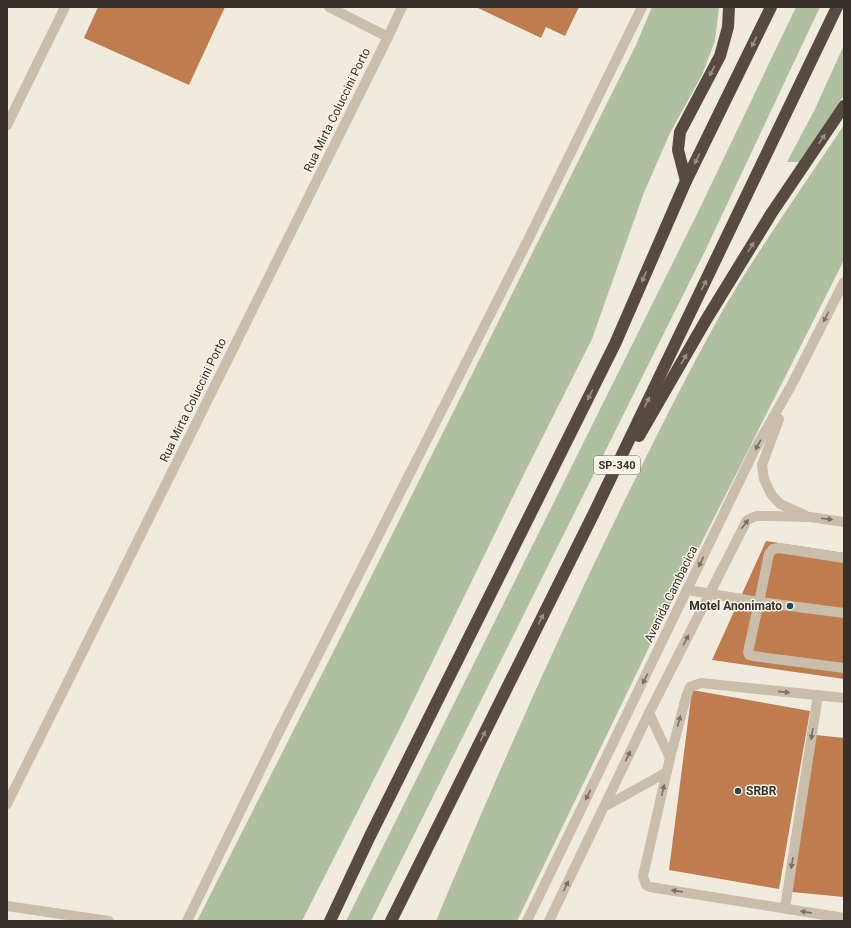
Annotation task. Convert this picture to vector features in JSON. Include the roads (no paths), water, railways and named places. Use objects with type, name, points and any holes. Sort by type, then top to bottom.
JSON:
[{"type":"highway","points":[[686,181],[678,150],[680,132],[720,56],[728,27],[729,7]]},
{"type":"highway","points":[[330,921],[370,836],[616,344],[686,181],[772,7]]},
{"type":"highway","name":"SP-340","points":[[391,921],[594,513],[838,7]]},
{"type":"highway","points":[[594,513],[706,320],[771,214],[844,106]]},
{"type":"highway","points":[[400,921],[475,751]]},
{"type":"street","points":[[7,125],[65,7]]},
{"type":"street","points":[[329,7],[388,37]]},
{"type":"street","name":"Rua Mirta Coluccini Porto","points":[[7,804],[402,7]]},
{"type":"street","points":[[187,921],[277,736],[529,238],[642,7]]},
{"type":"street","name":"Avenida Cambacica","points":[[527,921],[754,451],[791,386],[844,282]]},
{"type":"street","points":[[791,386],[762,465],[764,479],[771,494],[780,504],[810,517]]},
{"type":"street","points":[[549,921],[649,713],[747,520],[756,516],[810,517],[844,522]]},
{"type":"street","points":[[844,558],[778,548],[773,549],[769,554],[748,652],[749,655],[844,668]]},
{"type":"street","points":[[688,590],[759,602],[844,613]]},
{"type":"street","points":[[844,698],[701,683],[690,687],[670,758],[642,876],[646,885],[650,887],[844,918]]},
{"type":"street","points":[[785,908],[818,696]]},
{"type":"street","points":[[649,713],[670,758]]},
{"type":"street","points":[[604,806],[667,772]]},
{"type":"street","points":[[7,906],[109,921]]},
{"type":"place","name":"Motel Anonimato","points":[[790,606]]},
{"type":"place","name":"SRBR","points":[[738,791]]}]
